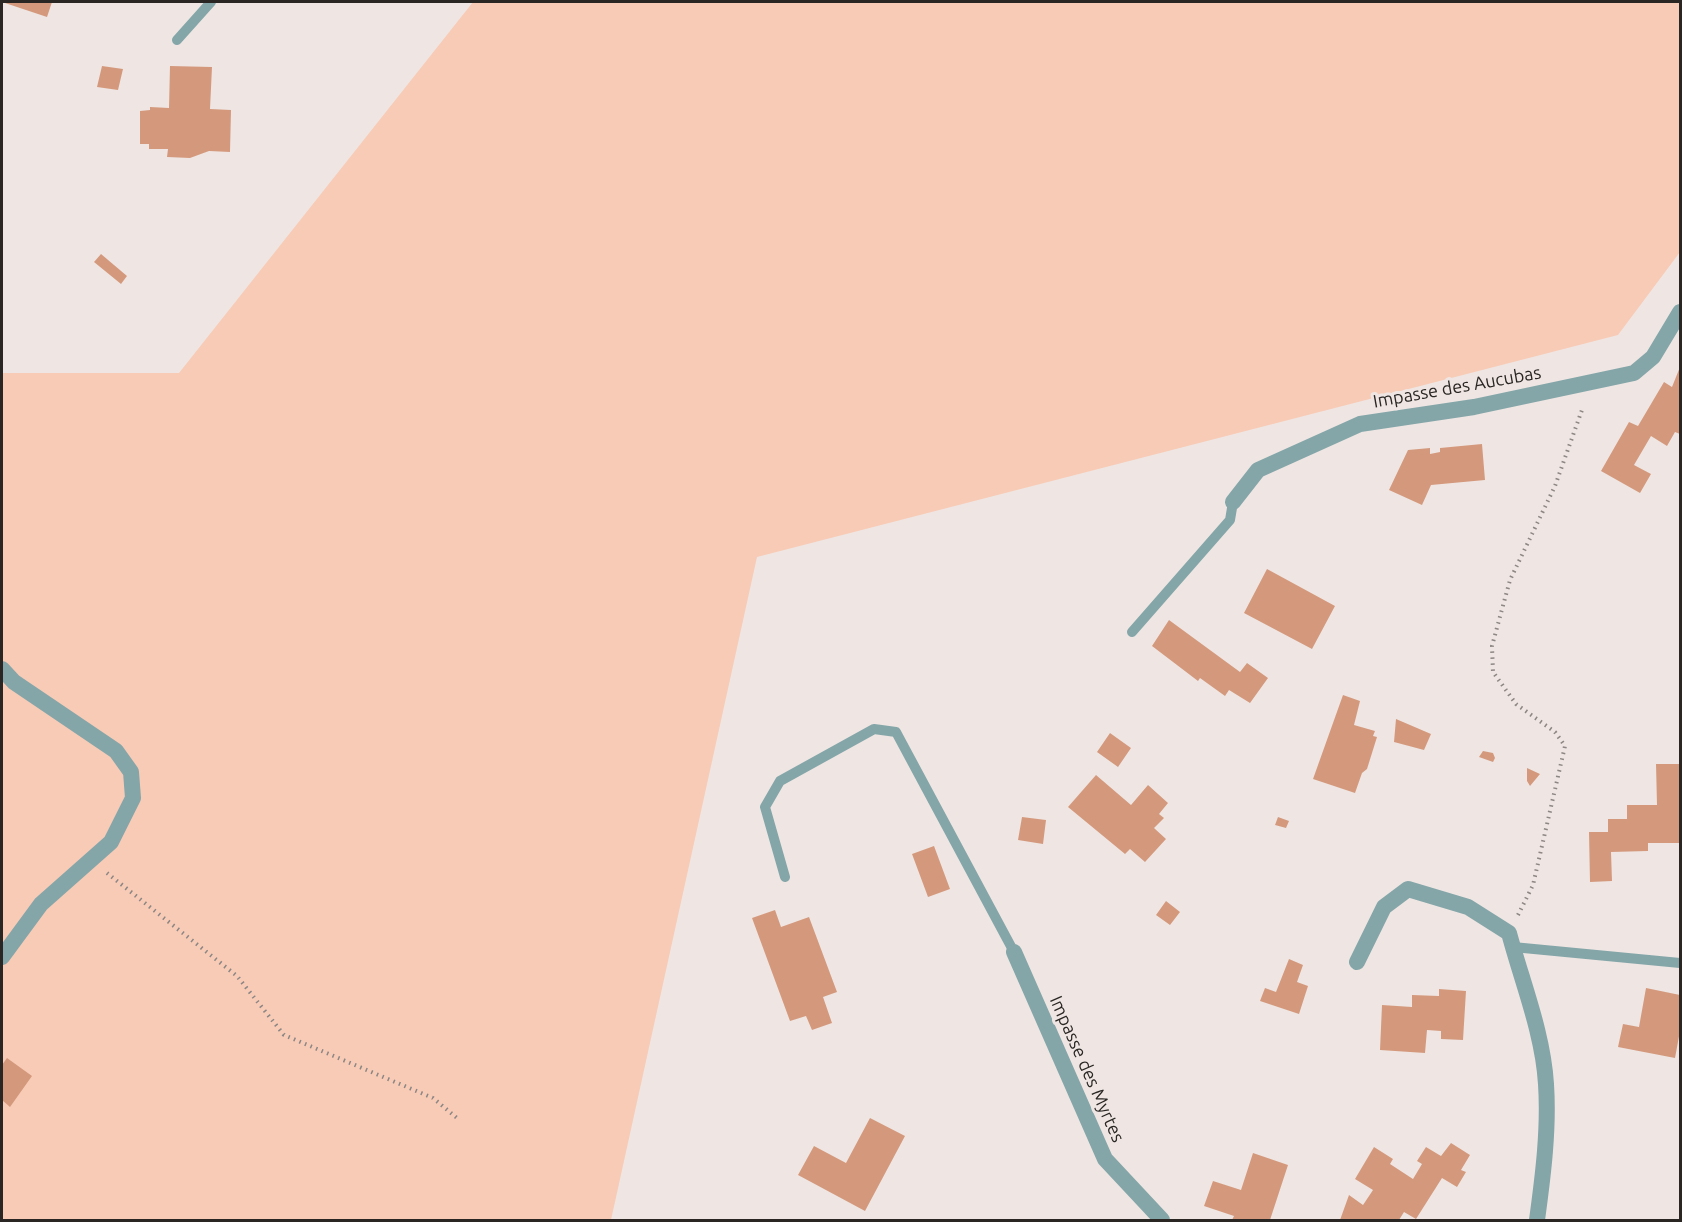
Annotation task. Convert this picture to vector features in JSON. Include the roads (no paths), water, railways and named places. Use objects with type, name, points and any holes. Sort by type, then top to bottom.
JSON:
[{"type":"street","name":"Impasse des Aucubas","points":[[1233,502],[1258,470],[1360,424],[1474,407],[1634,373],[1653,357],[1680,312]]},
{"type":"street","points":[[2,669],[14,682],[116,751],[131,772],[133,798],[111,843],[41,904],[2,957]]},
{"type":"street","points":[[1357,962],[1384,907],[1408,889],[1468,907],[1511,940],[1537,1034],[1546,1083],[1544,1166],[1537,1221]]},
{"type":"street","name":"Impasse des Myrtes","points":[[1014,952],[1105,1159],[1162,1221]]},
{"type":"lane","points":[[177,40],[211,2]]},
{"type":"lane","points":[[1132,632],[1230,520],[1233,502]]},
{"type":"lane","points":[[785,877],[765,807],[780,781],[874,729],[896,732],[1014,952]]},
{"type":"lane","points":[[1511,940],[1680,963]]}]
